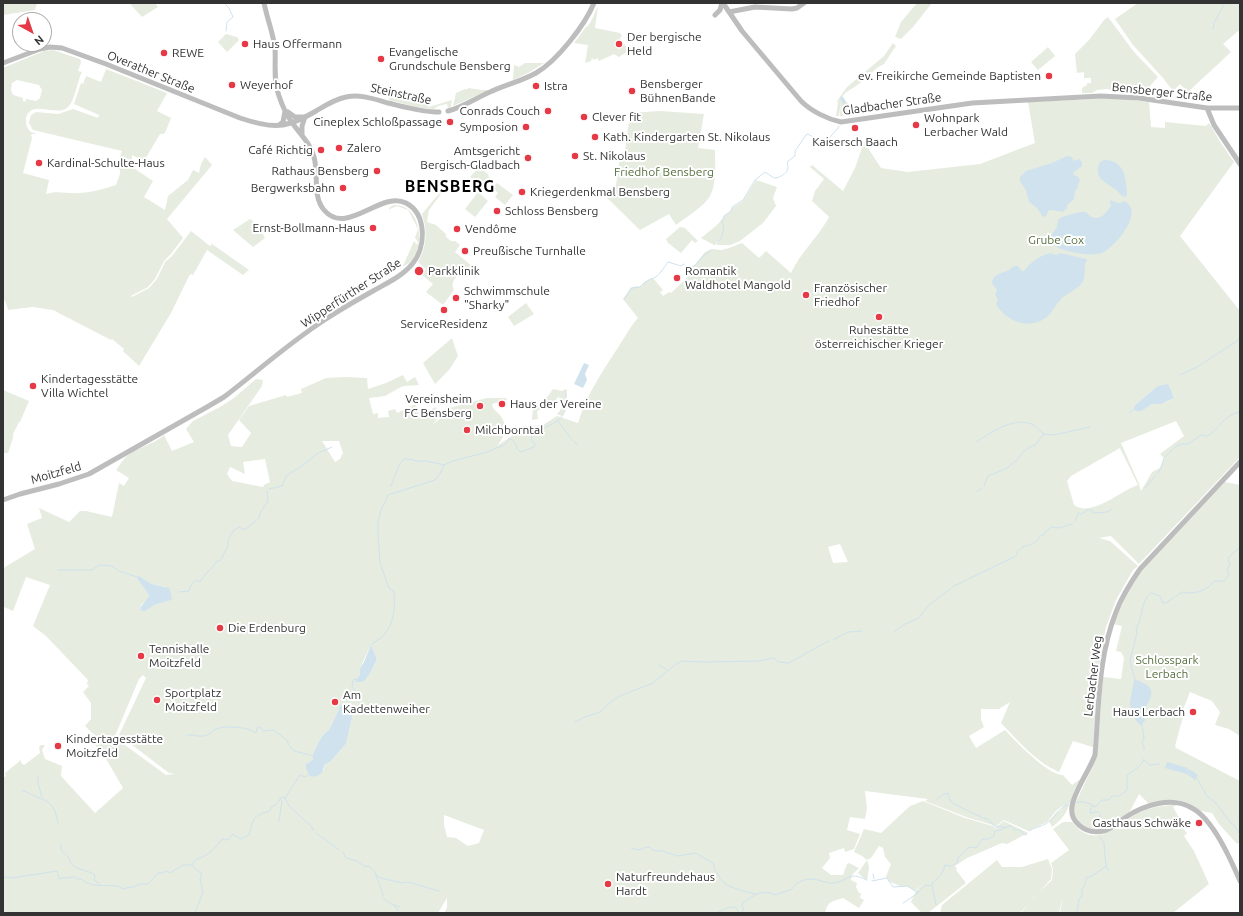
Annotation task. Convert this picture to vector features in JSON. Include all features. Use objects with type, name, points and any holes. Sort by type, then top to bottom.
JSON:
[{"type":"main road","points":[[264,3],[274,45],[278,96],[292,123],[302,135]]},
{"type":"main road","points":[[448,111],[540,71],[560,51],[584,21],[594,3]]},
{"type":"main road","points":[[715,15],[720,10],[722,3]]},
{"type":"main road","name":"Gladbacher Straße","points":[[722,3],[749,40],[801,101],[812,109],[837,121],[849,121],[972,103],[1058,98]]},
{"type":"main road","points":[[729,12],[755,7],[792,9],[797,8],[804,3]]},
{"type":"main road","name":"Overather Straße","points":[[3,62],[40,49],[50,47],[62,48],[259,125],[277,126],[292,123]]},
{"type":"main road","name":"Steinstraße","points":[[292,123],[305,118],[334,101],[353,96],[370,98],[427,112],[439,112]]},
{"type":"main road","name":"Bensberger Straße","points":[[1058,98],[1101,96],[1139,98],[1207,108],[1240,108]]},
{"type":"main road","points":[[1207,108],[1214,125],[1240,164]]},
{"type":"main road","points":[[285,111],[292,116],[305,118],[302,126],[302,135]]},
{"type":"main road","points":[[277,126],[283,122],[285,111]]},
{"type":"main road","name":"Wipperfürther Straße","points":[[112,462],[224,397],[322,321],[401,274],[413,263],[418,254],[423,238],[421,223],[413,208],[405,202],[390,201],[357,215],[345,218],[336,218],[327,213],[322,208],[318,200],[314,156],[302,135]]},
{"type":"main road","name":"Moitzfeld","points":[[3,500],[89,474],[112,462]]},
{"type":"main road","name":"Lerbacher Weg","points":[[1240,462],[1140,569],[1116,610],[1106,641],[1094,755],[1090,767],[1073,802],[1072,811],[1077,824],[1083,829],[1092,832],[1104,831],[1136,811],[1151,805],[1172,802],[1185,804],[1194,808],[1218,836],[1240,881]]},
{"type":"green space","points":[[3,3],[37,3],[35,10],[12,12],[12,14],[3,15]]},
{"type":"green space","points":[[155,3],[158,7],[142,17],[130,4]]},
{"type":"green space","points":[[917,3],[932,3],[913,27],[901,39],[895,37],[901,22]]},
{"type":"green space","points":[[1138,3],[1240,3],[1240,30],[1223,44],[1231,52],[1188,92],[1180,84],[1173,91],[1133,45],[1115,19]]},
{"type":"green space","points":[[598,6],[595,28],[620,33],[622,36],[620,38],[628,51],[619,57],[614,54],[599,61],[597,58],[594,60],[592,58],[591,61],[585,63],[588,45],[574,43],[588,26]]},
{"type":"green space","points":[[1108,17],[1134,52],[1158,77],[1150,86],[1148,95],[1118,92],[1107,89],[1097,90],[1092,93],[1082,93],[1082,88],[1087,85],[1087,83],[1091,83],[1091,78],[1084,78],[1084,72],[1077,73],[1075,54]]},
{"type":"green space","points":[[226,34],[237,37],[239,40],[227,52],[218,42]]},
{"type":"green space","points":[[893,43],[896,46],[884,64],[845,93],[842,97],[859,115],[840,116],[841,101],[839,116],[836,116],[837,101],[847,87],[884,56]]},
{"type":"green space","points":[[1048,47],[1055,56],[1038,70],[1031,62]]},
{"type":"green space","points":[[52,50],[80,59],[81,62],[78,71],[82,72],[68,107],[58,111],[33,109],[29,112],[26,118],[26,125],[28,128],[31,132],[37,134],[31,135],[32,138],[23,173],[49,180],[46,194],[54,192],[88,192],[116,185],[120,174],[120,170],[117,167],[122,151],[33,130],[29,123],[31,115],[36,112],[58,114],[73,109],[98,118],[99,115],[74,104],[81,83],[83,84],[86,76],[101,82],[106,69],[167,93],[157,111],[171,118],[165,133],[160,134],[144,161],[132,155],[132,167],[153,181],[144,197],[165,210],[168,196],[188,180],[193,170],[199,173],[201,164],[205,157],[212,165],[167,219],[183,238],[164,261],[155,279],[148,287],[131,296],[132,297],[149,288],[157,279],[165,262],[172,256],[191,231],[210,246],[212,244],[249,270],[243,275],[207,250],[193,275],[191,274],[189,276],[171,313],[139,366],[123,351],[124,349],[112,339],[111,340],[53,310],[33,307],[7,310],[8,309],[3,296],[3,68],[42,52],[52,52]],"holes":[[[17,80],[39,85],[42,90],[40,98],[36,101],[26,99],[25,102],[23,101],[23,98],[13,95],[11,90],[12,83]]]},
{"type":"green space","points":[[525,63],[544,63],[513,80],[514,65],[519,67]]},
{"type":"green space","points":[[468,88],[489,90],[453,106],[456,93]]},
{"type":"green space","points":[[388,91],[411,100],[424,99],[429,107],[452,100],[451,107],[448,108],[447,104],[438,106],[434,109],[416,107],[389,100]]},
{"type":"green space","name":"Grube Cox","points":[[1116,98],[1149,102],[1151,127],[1165,128],[1165,122],[1206,126],[1209,123],[1234,162],[1180,236],[1240,311],[1240,457],[1139,564],[1111,536],[1099,538],[1110,541],[1138,566],[1133,570],[1116,600],[1106,627],[1098,672],[1093,747],[1073,741],[1059,772],[1051,768],[1035,757],[1001,723],[1010,702],[999,709],[981,709],[981,719],[984,727],[969,736],[976,748],[1005,730],[1041,764],[1057,774],[1063,775],[1072,785],[1082,778],[1074,791],[1071,803],[1067,804],[1069,805],[1066,812],[1055,825],[1052,827],[1049,821],[1057,812],[1061,810],[1064,805],[1056,811],[1047,822],[1028,831],[1004,820],[996,826],[966,817],[925,801],[928,799],[865,791],[867,808],[865,819],[850,817],[847,830],[860,834],[854,849],[845,852],[844,848],[829,853],[830,858],[822,868],[831,875],[843,875],[847,864],[849,863],[859,868],[852,875],[851,880],[857,883],[856,887],[859,893],[861,893],[860,898],[864,900],[859,908],[843,898],[836,900],[827,906],[825,913],[444,913],[447,908],[447,898],[438,913],[3,913],[3,778],[6,776],[5,773],[21,760],[21,763],[24,765],[40,753],[39,747],[41,745],[45,745],[42,750],[45,759],[62,766],[61,776],[95,813],[123,788],[105,757],[92,741],[92,737],[101,742],[118,740],[166,775],[175,774],[169,773],[119,735],[146,678],[143,675],[139,679],[115,736],[106,739],[98,737],[85,726],[91,719],[91,703],[83,692],[89,686],[87,684],[88,680],[46,636],[33,626],[50,585],[26,577],[13,611],[4,607],[3,609],[3,570],[5,567],[35,549],[27,524],[42,518],[39,508],[69,522],[80,511],[112,517],[119,483],[124,486],[129,478],[116,470],[126,457],[132,452],[164,435],[172,451],[194,442],[186,429],[193,421],[234,398],[256,379],[263,380],[262,386],[228,435],[231,446],[242,447],[251,433],[239,420],[249,406],[286,395],[287,397],[302,393],[301,389],[326,378],[367,378],[368,389],[403,375],[407,382],[415,377],[419,385],[404,386],[385,396],[369,398],[373,414],[378,413],[378,418],[389,417],[388,411],[395,409],[397,413],[415,404],[419,414],[436,407],[438,418],[432,425],[440,419],[438,411],[487,398],[506,398],[507,400],[492,404],[494,409],[502,418],[505,427],[504,435],[497,446],[513,435],[520,427],[543,425],[557,416],[578,423],[585,403],[595,384],[638,318],[623,299],[631,288],[641,287],[644,282],[653,278],[663,290],[660,292],[663,296],[669,292],[671,293],[689,276],[694,266],[705,252],[712,249],[721,250],[742,243],[759,258],[766,251],[791,273],[829,217],[812,201],[815,191],[824,179],[810,167],[812,165],[843,191],[855,168],[864,142],[881,168],[908,172],[980,164],[1035,143],[1028,102]],"holes":[[[1168,387],[1174,397],[1167,402],[1149,406],[1142,411],[1135,405],[1152,391]],[[1176,421],[1184,436],[1160,454],[1164,458],[1160,468],[1152,472],[1141,491],[1121,443]],[[322,441],[339,441],[343,453],[340,459],[335,462]],[[1120,448],[1138,485],[1098,506],[1081,508],[1074,505],[1067,481],[1071,476]],[[265,459],[270,482],[263,487],[232,481],[227,474],[230,467],[245,474],[243,462]],[[840,544],[848,562],[833,563],[828,547]],[[139,576],[152,584],[166,587],[168,601],[140,609],[149,596]],[[371,645],[377,659],[376,662],[367,678],[357,679],[360,675],[360,668]],[[340,705],[354,709],[346,744],[330,762],[324,765],[324,770],[306,769],[306,764],[314,760],[314,754],[318,744],[323,735],[329,729]],[[444,815],[484,830],[479,843],[468,846],[456,838],[447,837],[444,825]]]},
{"type":"green space","name":"Friedhof Bensberg","points":[[660,111],[704,114],[698,148],[715,150],[713,189],[705,203],[676,225],[669,214],[640,230],[602,193],[616,185],[620,156],[624,156],[625,152],[630,113]]},
{"type":"green space","points":[[479,167],[489,175],[488,176],[492,180],[488,185],[484,181],[480,185],[470,177]]},
{"type":"green space","points":[[756,180],[777,187],[773,198],[776,206],[763,223],[740,241],[730,245],[716,245],[720,240],[714,245],[701,238],[723,218],[723,220],[724,216],[730,212],[732,208],[743,201]]},
{"type":"green space","points":[[497,183],[513,195],[505,205],[495,197],[498,193],[492,188]]},
{"type":"green space","points":[[443,191],[429,210],[427,222],[436,225],[446,234],[446,237],[460,245],[455,252],[472,266],[461,272],[455,279],[453,282],[454,290],[443,305],[426,292],[433,284],[422,275],[426,269],[418,262],[422,254],[426,231],[422,214]]},
{"type":"green space","points":[[478,192],[488,201],[475,217],[465,209]]},
{"type":"green space","points":[[394,205],[404,207],[408,210],[397,206],[389,210],[390,207]]},
{"type":"green space","points":[[408,210],[416,221],[419,232],[419,242],[416,253],[411,261],[403,266],[414,241],[417,245],[418,242],[415,238],[418,229]]},
{"type":"green space","points":[[250,219],[258,225],[265,238],[253,247],[233,230]]},
{"type":"green space","points":[[680,227],[685,228],[698,241],[695,243],[692,240],[681,253],[668,243],[666,239]]},
{"type":"green space","points":[[526,303],[534,314],[514,326],[508,317]]},
{"type":"green space","points":[[452,338],[458,356],[449,370],[435,384],[423,363]]},
{"type":"green space","points":[[553,389],[562,391],[565,389],[567,390],[566,407],[562,416],[557,414],[562,406],[560,398],[558,397],[553,403],[537,411],[538,419],[532,420],[533,408],[542,403]]},
{"type":"green space","points":[[3,390],[29,401],[13,434],[8,453],[3,453]]},
{"type":"green space","name":"Schlosspark Lerbach","points":[[1225,482],[1240,485],[1240,736],[1229,729],[1215,725],[1220,712],[1212,701],[1190,692],[1181,715],[1183,717],[1175,746],[1176,748],[1240,781],[1240,842],[1237,844],[1219,824],[1212,813],[1201,811],[1183,801],[1168,800],[1149,804],[1139,794],[1129,813],[1105,829],[1095,830],[1086,828],[1079,823],[1074,814],[1074,806],[1093,766],[1098,745],[1103,677],[1121,679],[1124,658],[1121,652],[1116,651],[1122,626],[1113,624],[1126,596],[1141,570]]},
{"type":"green space","points":[[923,801],[995,828],[1004,821],[1028,833],[1007,844],[1002,843],[967,858],[955,866],[957,869],[956,870],[966,883],[928,913],[922,913],[911,902],[916,891],[923,884],[915,891],[906,886],[900,886],[888,881],[889,880],[886,877],[891,864],[885,857],[883,848],[879,846],[871,858],[867,860],[854,852],[864,829],[881,833],[910,806]]},
{"type":"green space","points":[[1177,805],[1173,807],[1182,823],[1180,825],[1187,833],[1184,836],[1194,851],[1209,884],[1173,913],[1060,913],[1063,897],[1059,913],[1021,913],[1034,897],[1052,880],[1053,869],[1051,863],[1069,850],[1053,829],[1063,822],[1072,822],[1077,828],[1089,835],[1104,834],[1142,811]]},
{"type":"green space","points":[[1048,859],[1052,869],[1051,879],[1020,913],[940,913],[942,905],[997,860],[1002,867],[1022,867]]},
{"type":"green space","points":[[867,860],[869,867],[867,881],[858,873]]},
{"type":"water","points":[[1067,156],[1072,157],[1073,161],[1079,159],[1082,162],[1082,166],[1073,173],[1080,180],[1075,191],[1073,201],[1067,205],[1067,208],[1063,212],[1051,210],[1048,211],[1046,216],[1043,217],[1037,208],[1029,202],[1026,190],[1020,181],[1020,177],[1026,171],[1052,163]]},
{"type":"water","points":[[1104,160],[1116,163],[1123,172],[1126,183],[1126,197],[1122,196],[1099,176],[1098,168],[1100,162]]},
{"type":"water","points":[[1110,200],[1119,203],[1125,201],[1131,207],[1132,214],[1127,227],[1112,246],[1102,253],[1084,254],[1070,252],[1054,245],[1050,237],[1057,227],[1058,220],[1062,217],[1080,212],[1086,212],[1091,217],[1095,218],[1101,217],[1111,206]]},
{"type":"water","points":[[1050,253],[1056,255],[1060,253],[1086,259],[1085,276],[1083,281],[1062,298],[1044,319],[1031,324],[1017,322],[1011,319],[1000,310],[996,304],[998,299],[995,295],[997,290],[992,283],[993,279],[996,275],[1009,270],[1014,266],[1018,266],[1022,271],[1024,271],[1036,260]]},
{"type":"water","points":[[584,363],[589,365],[585,374],[587,380],[583,388],[574,384]]},
{"type":"water","points":[[1168,384],[1174,398],[1161,404],[1152,404],[1142,411],[1136,411],[1134,409],[1135,405],[1158,386]]},
{"type":"water","points":[[139,576],[152,584],[169,588],[172,599],[142,611],[140,608],[149,596],[137,577]]},
{"type":"water","points":[[371,645],[377,659],[365,680],[362,682],[355,682],[360,675],[360,668]]},
{"type":"water","points":[[1134,680],[1140,681],[1148,686],[1151,693],[1143,712],[1145,721],[1141,725],[1131,714],[1130,701]]},
{"type":"water","points":[[340,705],[354,709],[346,744],[330,762],[324,765],[323,770],[318,776],[310,776],[306,769],[306,764],[313,760],[321,737],[329,729]]},
{"type":"water","points":[[1167,762],[1188,768],[1187,772],[1189,769],[1198,775],[1195,780],[1187,774],[1165,768]]},
{"type":"waterway","points":[[224,3],[229,8],[233,17],[227,22],[226,31]]},
{"type":"waterway","points":[[1213,29],[1214,23],[1225,3]]},
{"type":"waterway","points":[[842,98],[844,102]]},
{"type":"waterway","points":[[718,243],[722,236],[724,227],[722,222],[724,216],[731,211],[732,207],[743,200],[755,180],[765,172],[774,178],[782,175],[788,168],[788,161],[795,156],[795,151],[806,135],[808,134],[824,144],[839,126]]},
{"type":"waterway","points":[[688,267],[695,265],[711,250]]},
{"type":"waterway","points":[[624,299],[632,288],[640,287],[647,281],[656,277],[668,262],[681,266],[684,264]]},
{"type":"waterway","points":[[1180,375],[1197,367],[1237,341],[1240,337]]},
{"type":"waterway","points":[[391,486],[400,463],[406,458],[407,460],[411,459],[416,461],[426,461],[444,465],[453,461],[487,452],[504,445],[510,439],[521,452],[534,447],[535,444],[531,439],[534,433],[556,422],[563,415],[566,407],[566,392]]},
{"type":"waterway","points":[[1129,413],[1135,409]]},
{"type":"waterway","points":[[1157,474],[1161,468],[1164,458],[1175,447],[1181,444],[1188,444],[1201,435],[1205,435],[1206,437],[1230,415],[1240,412]]},
{"type":"waterway","points":[[558,421],[572,440]]},
{"type":"waterway","points":[[976,442],[1004,426],[1020,422],[1035,426],[1044,434]]},
{"type":"waterway","points":[[984,486],[988,476],[1007,468],[1018,459],[1022,453],[1035,445],[1044,434],[1054,435],[1090,427]]},
{"type":"waterway","points":[[269,489],[282,486],[287,475],[302,466],[318,453],[332,447]]},
{"type":"waterway","points":[[371,645],[382,637],[387,631],[392,620],[394,609],[394,591],[389,588],[380,563],[378,522],[381,510],[388,495],[435,480],[440,474],[444,465]]},
{"type":"waterway","points":[[1145,488],[1155,476]]},
{"type":"waterway","points":[[976,492],[981,489]]},
{"type":"waterway","points":[[179,592],[189,591],[193,582],[196,580],[200,582],[217,561],[220,561],[228,546],[228,539],[234,530],[239,527],[245,530],[259,518],[260,513],[268,501],[267,491]]},
{"type":"waterway","points":[[1075,521],[1078,513],[1081,514],[1086,510],[1092,510],[1093,513],[1106,512],[1112,509]]},
{"type":"waterway","points":[[894,632],[905,624],[919,618],[928,606],[954,586],[1016,556],[1018,550],[1036,542],[1041,535],[1044,535],[1046,531],[1052,527],[1059,528],[1072,524]]},
{"type":"waterway","points":[[1135,680],[1130,661],[1137,633],[1136,628],[1147,597],[1151,593],[1160,596],[1163,603],[1166,603],[1182,592],[1191,593],[1204,590],[1214,581],[1224,581],[1229,575],[1227,568],[1230,566],[1228,558],[1240,547]]},
{"type":"waterway","points":[[58,570],[92,570],[99,565],[103,565],[112,566],[119,571],[137,577]]},
{"type":"waterway","points":[[833,640],[848,632],[862,631]]},
{"type":"waterway","points":[[575,722],[600,712],[620,696],[653,683],[676,664],[682,661],[758,661],[774,658],[778,662],[789,663],[829,641]]},
{"type":"waterway","points":[[659,665],[667,670]]},
{"type":"waterway","points":[[358,679],[353,680],[352,687],[358,694]]},
{"type":"waterway","points":[[1142,724],[1144,738],[1142,743],[1144,750]]},
{"type":"waterway","points":[[187,736],[204,736],[216,729],[225,727],[248,729],[256,733],[257,728],[260,727],[264,731],[274,730],[288,741],[288,744],[294,751],[314,756]]},
{"type":"waterway","points":[[1076,803],[1086,802],[1095,807],[1102,800],[1109,800],[1112,796],[1119,796],[1127,790],[1127,775],[1139,766],[1144,759]]},
{"type":"waterway","points":[[1144,760],[1150,765],[1159,764]]},
{"type":"waterway","points":[[3,877],[12,878],[57,871],[59,879],[73,876],[86,883],[114,886],[123,889],[140,884],[148,884],[158,873],[167,871],[170,873],[183,865],[192,865],[195,860],[211,852],[222,839],[229,839],[233,834],[240,839],[249,835],[254,819],[259,815],[270,811],[271,807],[274,806],[282,797],[285,798],[300,775],[305,777],[309,775]]},
{"type":"waterway","points":[[38,776],[38,783],[42,797]]},
{"type":"waterway","points":[[1196,777],[1207,796],[1216,803],[1240,834]]},
{"type":"waterway","points":[[22,791],[25,791],[51,804],[58,823]]},
{"type":"waterway","points":[[937,799],[948,793],[950,801],[954,804],[988,819],[994,826],[1005,828]]},
{"type":"waterway","points":[[285,798],[289,806],[312,827],[313,830]]},
{"type":"waterway","points":[[279,821],[282,801],[280,799]]},
{"type":"waterway","points":[[1029,831],[1050,821],[1062,807],[1069,804]]},
{"type":"waterway","points":[[1093,806],[1090,813],[1098,812],[1100,814],[1100,828]]},
{"type":"waterway","points":[[872,881],[887,878],[893,887],[908,886],[918,893],[925,885],[930,886],[941,875],[945,865],[951,866],[957,863],[958,858],[968,848],[976,848],[982,839],[988,839],[994,836],[995,831],[1011,826],[1015,830],[1020,830],[1025,835],[1027,834]]},
{"type":"waterway","points":[[316,833],[338,849]]},
{"type":"waterway","points":[[1077,913],[1079,899],[1082,897],[1082,889],[1086,878],[1092,876],[1106,866],[1104,843],[1100,837]]},
{"type":"waterway","points":[[61,844],[61,850],[69,858],[72,865],[95,875],[94,880],[100,884]]},
{"type":"waterway","points":[[631,848],[639,850],[649,847],[653,850],[663,851],[677,856],[696,853],[714,864],[714,869],[725,884],[738,890],[756,894]]},
{"type":"waterway","points":[[343,852],[346,858],[357,861],[365,867],[369,866],[376,875],[381,878],[402,883],[408,882],[439,891]]},
{"type":"waterway","points":[[193,866],[202,874],[200,879],[203,892],[195,913]]},
{"type":"waterway","points":[[1106,866],[1109,871]]},
{"type":"waterway","points":[[873,874],[874,879]]},
{"type":"waterway","points":[[376,875],[383,895]]},
{"type":"waterway","points":[[741,913],[744,909],[742,905],[743,902],[756,895],[760,893],[770,893],[776,895],[792,889],[796,884],[805,880],[814,879],[832,883],[852,876],[867,880]]},
{"type":"waterway","points":[[932,884],[936,905]]},
{"type":"waterway","points":[[903,903],[918,893]]},
{"type":"waterway","points":[[383,898],[391,904],[400,907]]},
{"type":"waterway","points":[[395,906],[398,911]]},
{"type":"waterway","points":[[715,913],[728,907],[734,907],[739,913]]},
{"type":"place","name":"Haus Offermann","points":[[245,44]]},
{"type":"place","name":"Der bergische Held","points":[[619,44]]},
{"type":"place","name":"REWE","points":[[164,53]]},
{"type":"place","name":"Evangelische Grundschule Bensberg","points":[[381,59]]},
{"type":"place","name":"ev. Freikirche Gemeinde Baptisten","points":[[1049,76]]},
{"type":"place","name":"Weyerhof","points":[[232,85]]},
{"type":"place","name":"Istra","points":[[536,86]]},
{"type":"place","name":"Bensberger BühnenBande","points":[[632,91]]},
{"type":"place","name":"Conrads Couch","points":[[548,111]]},
{"type":"place","name":"Clever fit","points":[[584,117]]},
{"type":"place","name":"Cineplex Schloßpassage","points":[[450,122]]},
{"type":"place","name":"Wohnpark Lerbacher Wald","points":[[916,125]]},
{"type":"place","name":"Symposion","points":[[526,127]]},
{"type":"place","name":"Kaisersch Baach","points":[[855,128]]},
{"type":"place","name":"Kath. Kindergarten St. Nikolaus","points":[[595,137]]},
{"type":"place","name":"Zalero","points":[[339,148]]},
{"type":"place","name":"Café Richtig","points":[[321,150]]},
{"type":"place","name":"St. Nikolaus","points":[[575,156]]},
{"type":"place","name":"Amtsgericht Bergisch-Gladbach","points":[[528,158]]},
{"type":"place","name":"Kardinal-Schulte-Haus","points":[[39,163]]},
{"type":"place","name":"Rathaus Bensberg","points":[[377,171]]},
{"type":"place","name":"Bergwerksbahn","points":[[343,188]]},
{"type":"place","name":"Kriegerdenkmal Bensberg","points":[[522,192]]},
{"type":"place","name":"Schloss Bensberg","points":[[497,211]]},
{"type":"place","name":"Ernst-Bollmann-Haus","points":[[373,228]]},
{"type":"place","name":"Vendôme","points":[[457,229]]},
{"type":"place","name":"Preußische Turnhalle","points":[[465,251]]},
{"type":"place","name":"Parkklinik","points":[[419,271]]},
{"type":"place","name":"Romantik Waldhotel Mangold","points":[[677,278]]},
{"type":"place","name":"Französischer Friedhof","points":[[806,295]]},
{"type":"place","name":"Schwimmschule \"Sharky\"","points":[[456,298]]},
{"type":"place","name":"ServiceResidenz","points":[[444,310]]},
{"type":"place","name":"Ruhestätte österreichischer Krieger","points":[[879,317]]},
{"type":"place","name":"Kindertagesstätte Villa Wichtel","points":[[33,386]]},
{"type":"place","name":"Haus der Vereine","points":[[502,404]]},
{"type":"place","name":"Vereinsheim FC Bensberg","points":[[480,406]]},
{"type":"place","name":"Milchborntal","points":[[467,430]]},
{"type":"place","name":"Die Erdenburg","points":[[220,628]]},
{"type":"place","name":"Tennishalle Moitzfeld","points":[[141,656]]},
{"type":"place","name":"Sportplatz Moitzfeld","points":[[157,700]]},
{"type":"place","name":"Am Kadettenweiher","points":[[335,702]]},
{"type":"place","name":"Haus Lerbach","points":[[1193,712]]},
{"type":"place","name":"Kindertagesstätte Moitzfeld","points":[[58,746]]},
{"type":"place","name":"Gasthaus Schwäke","points":[[1199,823]]},
{"type":"place","name":"Naturfreundehaus Hardt","points":[[608,884]]},
{"type":"district","name":"BENSBERG","points":[[450,187]]}]
